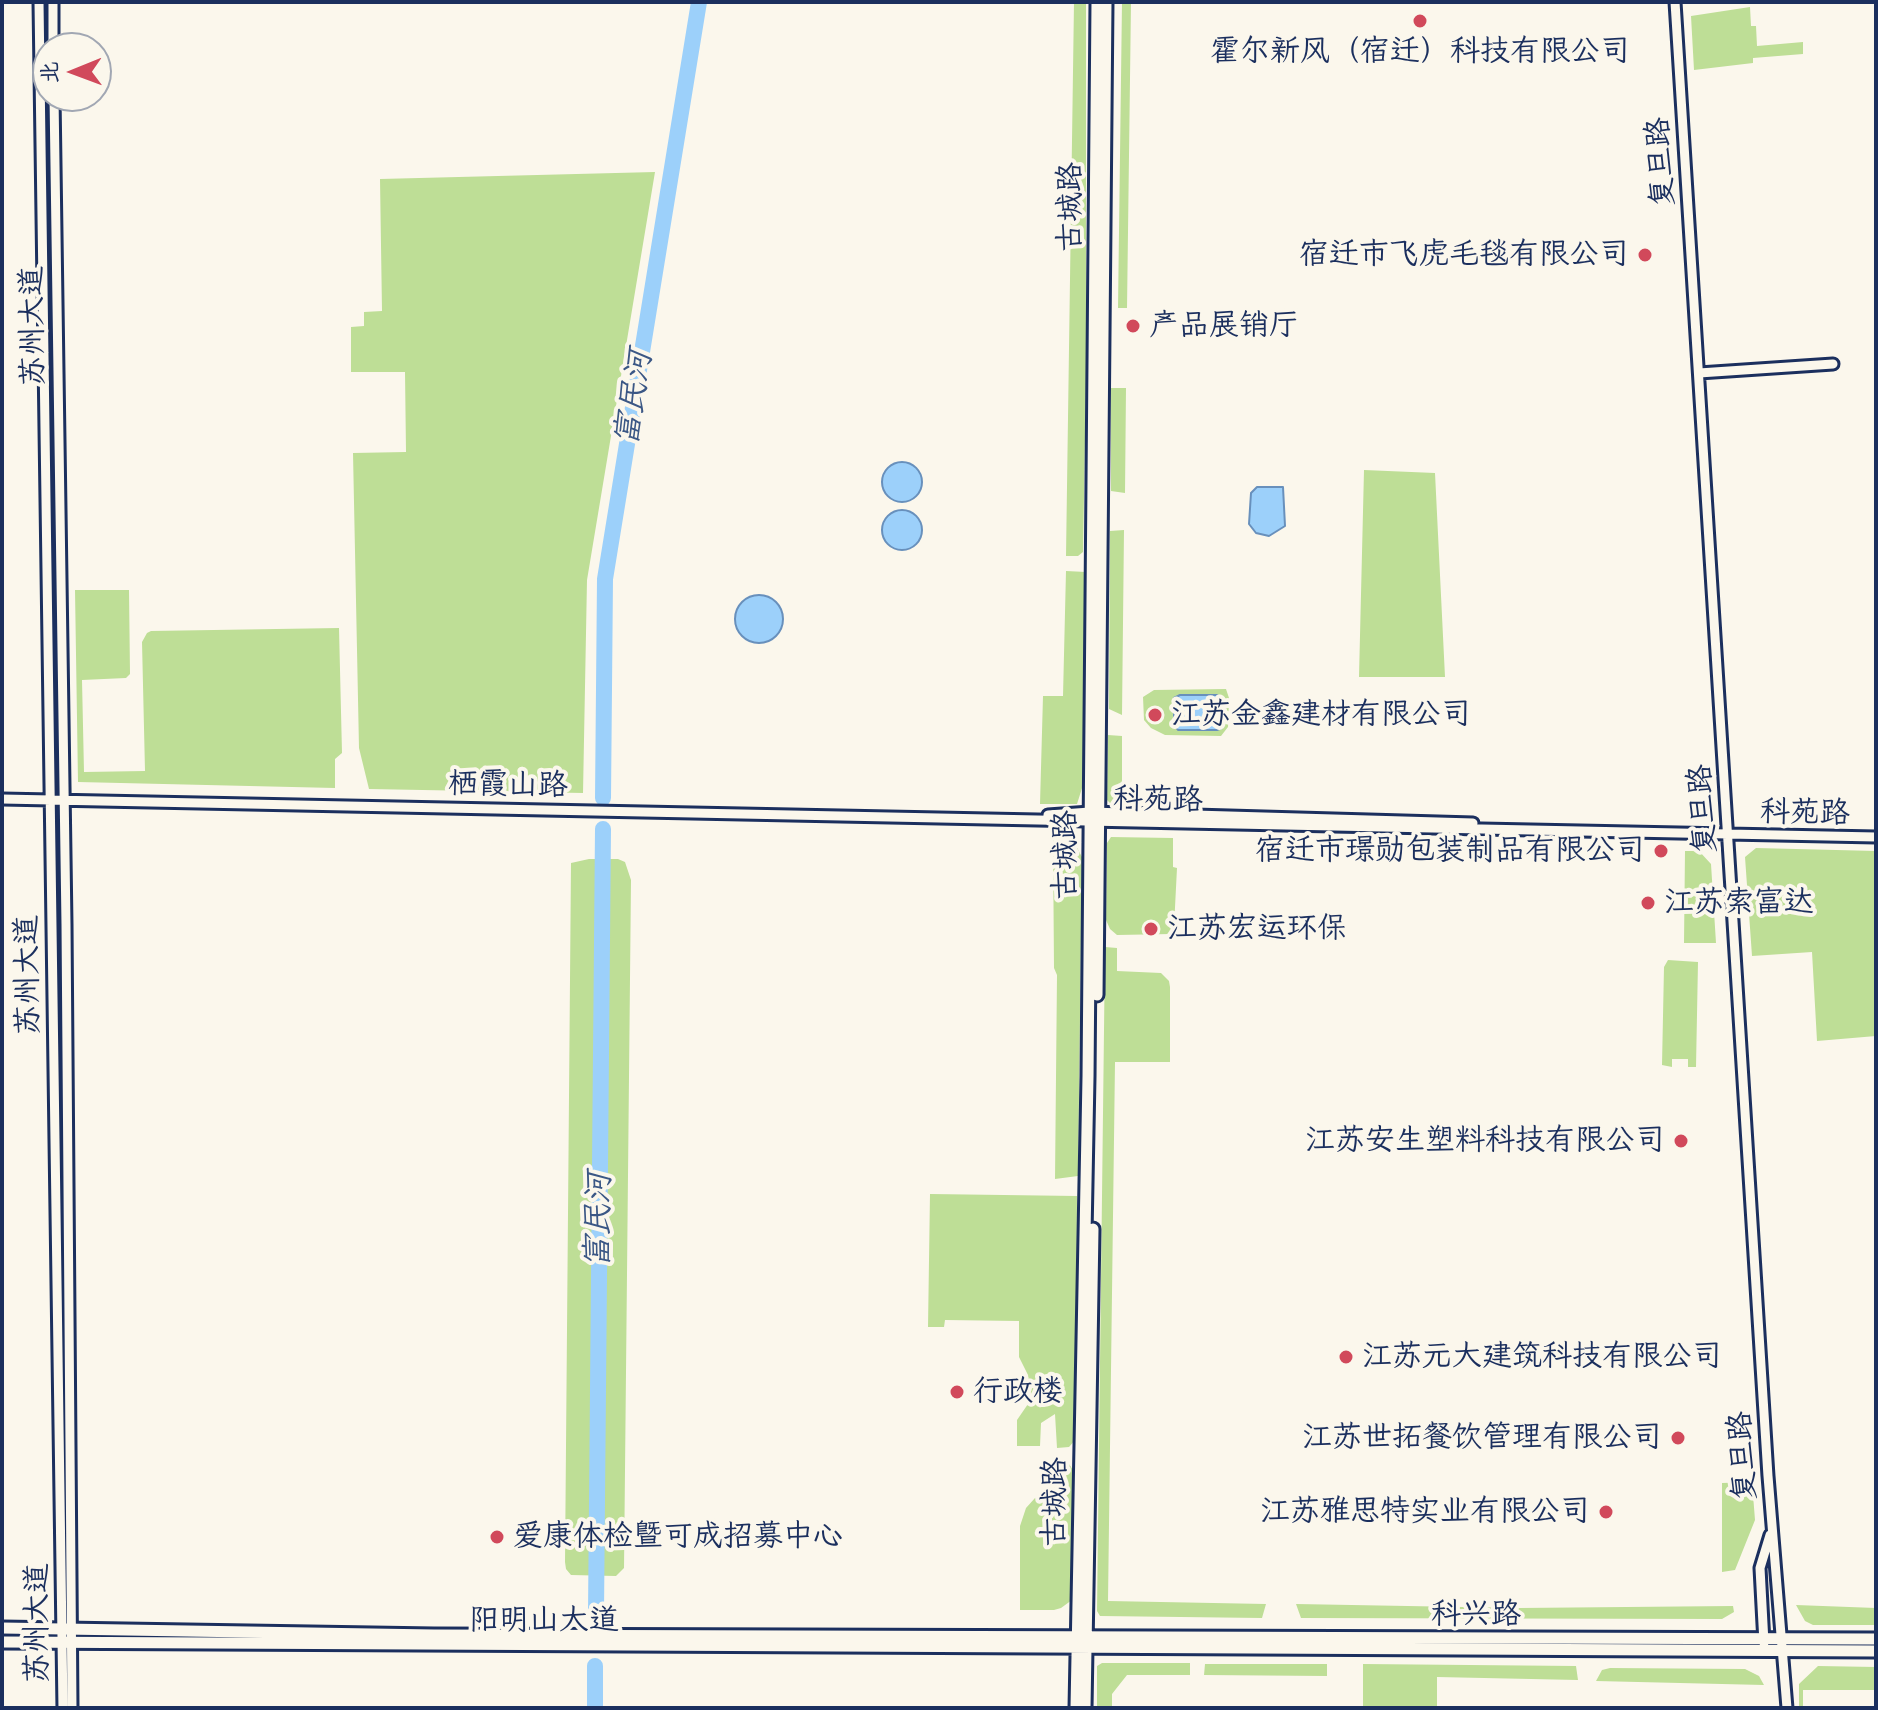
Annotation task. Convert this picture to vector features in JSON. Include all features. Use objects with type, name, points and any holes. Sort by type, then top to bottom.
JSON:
[{"type":"main road","name":"古城路","points":[[1095,818],[1097,2]]},
{"type":"main road","name":"古城路","points":[[1076,1708],[1081,1643],[1106,2]]},
{"type":"main road","name":"阳明山大道","points":[[2,1628],[1081,1643]]},
{"type":"main road","name":"科兴路","points":[[1081,1643],[1783,1644],[1876,1639]]},
{"type":"main road","name":"阳明山大道","points":[[2,1642],[1081,1643]]},
{"type":"main road","name":"古城路","points":[[1081,1643],[1085,1708]]},
{"type":"main road","name":"科兴路","points":[[1783,1644],[1876,1651]]},
{"type":"street","name":"苏州大道","points":[[39,2],[49,800],[68,1630]]},
{"type":"street","points":[[53,2],[53,32]]},
{"type":"street","name":"复旦路","points":[[1675,2],[1772,1528],[1787,1708]]},
{"type":"street","name":"苏州大道","points":[[54,112],[63,800],[68,1644],[72,1708]]},
{"type":"street","points":[[1699,373],[1833,364]]},
{"type":"street","name":"栖霞山路","points":[[2,799],[1014,818]]},
{"type":"street","name":"科苑路","points":[[1014,818],[1876,834]]},
{"type":"street","points":[[1764,1644],[1760,1568],[1772,1528]]},
{"type":"street","name":"苏州大道","points":[[63,1708],[68,1644]]},
{"type":"green space","points":[[1074,2],[1086,2],[1086,384],[1083,552],[1078,556],[1066,556]]},
{"type":"green space","points":[[1122,2],[1131,2],[1127,308],[1118,308]]},
{"type":"green space","points":[[1750,7],[1751,26],[1756,26],[1757,46],[1803,42],[1803,54],[1753,58],[1753,63],[1694,70],[1691,16]]},
{"type":"green space","points":[[655,172],[587,580],[583,793],[369,789],[359,748],[353,453],[406,452],[405,372],[351,372],[351,327],[364,326],[364,312],[382,311],[380,179]]},
{"type":"green space","points":[[1111,388],[1126,388],[1125,493],[1111,491]]},
{"type":"green space","points":[[1364,470],[1435,473],[1445,677],[1359,677]]},
{"type":"green space","points":[[1124,530],[1122,715],[1109,709],[1110,531]]},
{"type":"green space","points":[[1066,571],[1086,572],[1083,785],[1077,804],[1040,804],[1043,696],[1063,696]]},
{"type":"green space","points":[[75,590],[129,590],[130,674],[126,678],[82,680],[84,772],[145,771],[142,642],[147,633],[339,628],[342,753],[335,759],[335,788],[78,782]]},
{"type":"green space","points":[[1226,689],[1229,698],[1228,727],[1221,736],[1165,735],[1151,728],[1144,720],[1143,697],[1154,690]]},
{"type":"green space","points":[[1108,735],[1122,736],[1122,788],[1125,797],[1138,805],[1111,804],[1107,800]]},
{"type":"green space","points":[[1111,837],[1173,838],[1173,867],[1177,868],[1171,934],[1117,935],[1110,929],[1106,920],[1107,843]]},
{"type":"green space","points":[[1053,840],[1074,842],[1082,857],[1078,1176],[1055,1179],[1057,975],[1054,968]]},
{"type":"green space","points":[[1756,848],[1876,851],[1876,1036],[1817,1041],[1812,952],[1752,956],[1745,857]]},
{"type":"green space","points":[[1685,851],[1699,851],[1711,864],[1716,943],[1684,943]]},
{"type":"green space","points":[[589,859],[618,859],[625,862],[631,880],[624,1568],[616,1576],[571,1575],[565,1562],[571,863]]},
{"type":"green space","points":[[1105,947],[1117,948],[1117,971],[1161,973],[1169,981],[1170,987],[1170,1062],[1115,1062],[1108,1601],[1266,1604],[1262,1618],[1100,1616],[1097,1611]]},
{"type":"green space","points":[[1668,960],[1698,962],[1696,1067],[1688,1067],[1688,1059],[1672,1059],[1672,1067],[1662,1065],[1664,967]]},
{"type":"green space","points":[[930,1194],[1077,1196],[1076,1439],[1069,1447],[1057,1448],[1055,1414],[1041,1423],[1040,1446],[1017,1446],[1017,1420],[1031,1394],[1028,1375],[1019,1357],[1019,1321],[945,1320],[944,1327],[928,1327]]},
{"type":"green space","points":[[1051,1464],[1069,1464],[1075,1473],[1072,1600],[1054,1610],[1020,1610],[1020,1526],[1026,1508],[1035,1498],[1050,1495]]},
{"type":"green space","points":[[1752,1482],[1755,1520],[1735,1570],[1722,1572],[1722,1483]]},
{"type":"green space","points":[[1296,1604],[1519,1608],[1733,1606],[1734,1612],[1722,1619],[1301,1618]]},
{"type":"green space","points":[[1796,1605],[1876,1608],[1876,1625],[1813,1625],[1805,1621]]},
{"type":"green space","points":[[1102,1663],[1190,1663],[1190,1675],[1127,1675],[1112,1694],[1112,1708],[1097,1708],[1097,1666]]},
{"type":"green space","points":[[1205,1664],[1327,1664],[1327,1676],[1204,1675]]},
{"type":"green space","points":[[1363,1664],[1576,1666],[1578,1680],[1437,1677],[1437,1708],[1363,1708]]},
{"type":"green space","points":[[1818,1666],[1876,1667],[1876,1690],[1803,1690],[1803,1708],[1799,1708],[1799,1684]]},
{"type":"green space","points":[[1745,1669],[1759,1676],[1764,1685],[1596,1681],[1602,1670]]},
{"type":"water","points":[[902,462],[916,468],[922,482],[916,496],[902,502],[888,496],[882,482],[888,468]]},
{"type":"water","points":[[1257,487],[1283,487],[1285,526],[1269,536],[1256,533],[1249,524],[1251,493]]},
{"type":"water","points":[[902,510],[916,516],[922,530],[916,544],[902,550],[888,544],[882,530],[888,516]]},
{"type":"water","points":[[759,595],[776,602],[783,619],[776,636],[759,643],[742,636],[735,619],[742,602]]},
{"type":"water","points":[[1180,695],[1217,695],[1221,698],[1222,728],[1178,730],[1174,725],[1174,698]]},
{"type":"waterway","name":"富民河","points":[[603,798],[605,579],[699,2]]},
{"type":"waterway","name":"富民河","points":[[596,1612],[603,829]]},
{"type":"waterway","name":"富民河","points":[[595,1666],[595,1708]]},
{"type":"place","name":"霍尔新风（宿迁）科技有限公司","points":[[1420,21]]},
{"type":"place","name":"宿迁市飞虎毛毯有限公司","points":[[1645,255]]},
{"type":"place","name":"产品展销厅","points":[[1133,326]]},
{"type":"place","name":"江苏金鑫建材有限公司","points":[[1155,715]]},
{"type":"place","name":"宿迁市璟勋包装制品有限公司","points":[[1661,851]]},
{"type":"place","name":"江苏索富达","points":[[1648,903]]},
{"type":"place","name":"江苏宏运环保","points":[[1151,929]]},
{"type":"place","name":"江苏安生塑料科技有限公司","points":[[1681,1141]]},
{"type":"place","name":"江苏元大建筑科技有限公司","points":[[1346,1357]]},
{"type":"place","name":"行政楼","points":[[957,1392]]},
{"type":"place","name":"江苏世拓餐饮管理有限公司","points":[[1678,1438]]},
{"type":"place","name":"江苏雅思特实业有限公司","points":[[1606,1512]]},
{"type":"place","name":"爱康体检暨可成招募中心","points":[[497,1537]]}]
